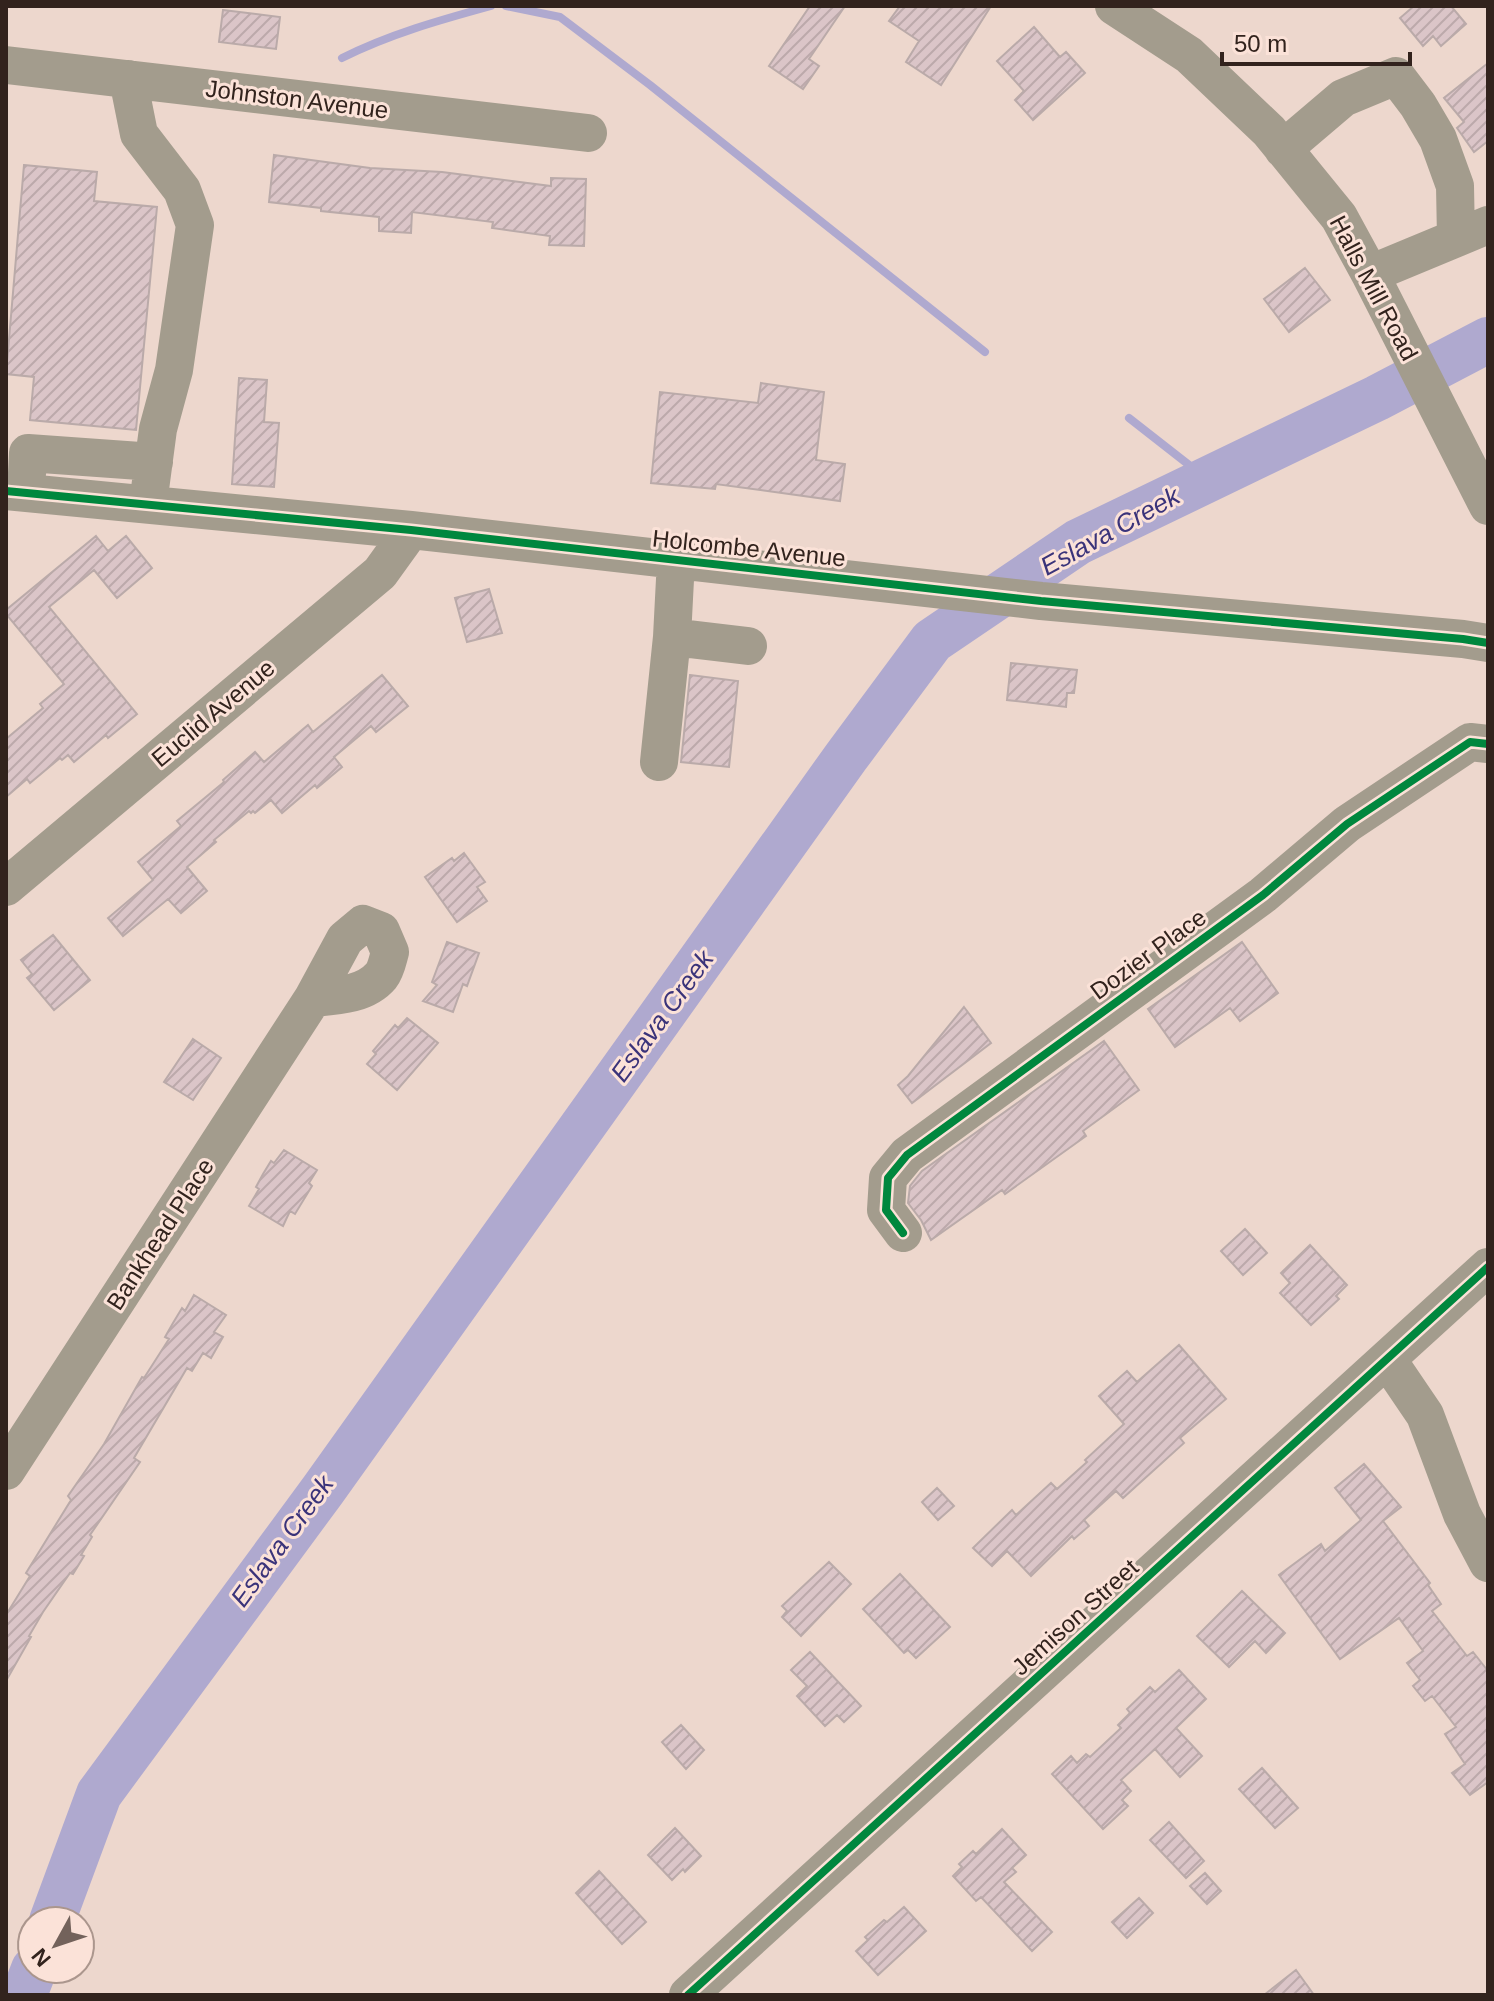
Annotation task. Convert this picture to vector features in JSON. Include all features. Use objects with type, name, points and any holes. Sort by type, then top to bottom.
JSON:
[{"type":"street","name":"Halls Mill Road","points":[[1114,6],[1189,55],[1269,131],[1339,217],[1488,506]]},
{"type":"street","name":"Johnston Avenue","points":[[6,65],[588,133]]},
{"type":"street","points":[[1283,149],[1343,98],[1396,76],[1418,105],[1438,139],[1472,232],[1378,289]]},
{"type":"street","points":[[128,79],[139,134],[182,190],[195,225],[174,370],[158,429],[148,504]]},
{"type":"street","points":[[1457,447],[1488,484]]},
{"type":"street","points":[[16,492],[28,453],[154,462]]},
{"type":"street","name":"Holcombe Avenue","points":[[16,492],[411,530],[1041,601],[1488,643]]},
{"type":"street","name":"Euclid Avenue","points":[[6,887],[380,573],[411,530]]},
{"type":"street","points":[[659,762],[672,637],[676,560]]},
{"type":"street","points":[[672,637],[748,646]]},
{"type":"street","name":"Dozier Place","points":[[903,1233],[886,1210],[888,1178],[907,1155],[1263,895],[1347,824],[1470,742],[1488,744]]},
{"type":"street","name":"Bankhead Place","points":[[6,1471],[313,998]]},
{"type":"street","name":"Jemison Street","points":[[688,1995],[1488,1267]]},
{"type":"street","points":[[1387,1359],[1425,1415],[1462,1514],[1488,1563]]},
{"type":"building","points":[[810,6],[845,6],[809,59],[819,66],[803,89],[769,66]]},
{"type":"building","points":[[900,6],[991,6],[941,85],[906,62],[919,41],[889,21]]},
{"type":"building","points":[[1414,6],[1451,6],[1466,24],[1441,46],[1433,36],[1423,46],[1400,18]]},
{"type":"building","points":[[223,10],[280,17],[276,49],[219,42]]},
{"type":"building","points":[[1034,27],[1060,57],[1066,52],[1085,73],[1033,120],[1015,100],[1024,91],[997,61]]},
{"type":"building","points":[[1488,63],[1488,141],[1474,152],[1457,128],[1464,122],[1444,98]]},
{"type":"building","points":[[274,155],[551,186],[551,178],[586,179],[584,246],[549,245],[550,236],[492,228],[493,222],[412,212],[411,233],[379,231],[379,217],[269,202]]},
{"type":"building","points":[[24,165],[97,172],[94,201],[157,207],[136,430],[30,420],[34,377],[6,374]]},
{"type":"building","points":[[1305,268],[1330,300],[1289,332],[1264,299]]},
{"type":"building","points":[[239,378],[267,380],[264,422],[279,423],[274,487],[232,484]]},
{"type":"building","points":[[761,383],[824,392],[816,460],[845,464],[840,501],[716,484],[715,489],[651,483],[660,392],[758,403]]},
{"type":"building","points":[[96,536],[108,551],[126,536],[152,568],[117,598],[94,570],[49,607],[137,714],[74,762],[68,755],[62,760],[60,758],[30,783],[27,779],[6,797],[6,739],[43,708],[40,704],[64,684],[6,614],[6,610]]},
{"type":"building","points":[[489,589],[502,633],[467,642],[455,598]]},
{"type":"building","points":[[1011,663],[1077,670],[1074,693],[1067,693],[1066,707],[1007,700]]},
{"type":"building","points":[[382,675],[408,706],[376,732],[371,726],[334,757],[342,767],[282,813],[271,800],[255,813],[249,811],[214,840],[216,842],[187,867],[207,891],[181,913],[168,899],[123,936],[108,918],[153,880],[138,862],[181,826],[177,821],[255,752],[264,762],[308,725],[313,732]]},
{"type":"building","points":[[690,675],[738,681],[729,767],[681,762]]},
{"type":"building","points":[[464,853],[485,882],[477,887],[487,901],[457,922],[425,877]]},
{"type":"building","points":[[53,935],[90,980],[54,1010],[27,978],[32,974],[21,960]]},
{"type":"building","points":[[447,942],[479,953],[453,1012],[423,1001],[437,985],[432,982]]},
{"type":"building","points":[[1242,942],[1278,993],[1240,1021],[1230,1008],[1175,1047],[1148,1009]]},
{"type":"building","points":[[964,1007],[991,1043],[912,1103],[898,1085]]},
{"type":"building","points":[[407,1018],[438,1043],[397,1090],[367,1064],[376,1054],[373,1051],[395,1025],[398,1028]]},
{"type":"building","points":[[193,1039],[221,1058],[193,1100],[164,1082]]},
{"type":"building","points":[[1104,1041],[1139,1090],[1083,1131],[1086,1136],[1005,1194],[1002,1190],[931,1240],[908,1203],[910,1186],[922,1171]]},
{"type":"building","points":[[284,1150],[317,1170],[309,1183],[312,1186],[295,1214],[290,1211],[283,1226],[249,1206],[271,1161],[274,1163]]},
{"type":"building","points":[[1245,1229],[1267,1253],[1243,1275],[1221,1251]]},
{"type":"building","points":[[1310,1245],[1347,1285],[1336,1296],[1339,1299],[1311,1325],[1280,1293],[1290,1283],[1281,1273]]},
{"type":"building","points":[[194,1295],[226,1315],[214,1332],[223,1337],[211,1358],[203,1353],[192,1371],[187,1368],[134,1458],[140,1462],[90,1535],[92,1537],[81,1555],[84,1556],[43,1612],[6,1681],[6,1615],[30,1576],[26,1573],[71,1500],[68,1496],[169,1339],[165,1337],[182,1308],[185,1311]]},
{"type":"building","points":[[1179,1345],[1226,1399],[1180,1438],[1184,1443],[1123,1498],[1116,1491],[1084,1520],[1089,1526],[1074,1539],[1072,1536],[1031,1576],[1007,1551],[992,1566],[973,1548],[1012,1510],[1016,1515],[1051,1483],[1057,1489],[1124,1424],[1099,1396],[1127,1371],[1137,1382]]},
{"type":"building","points":[[1364,1464],[1401,1507],[1383,1521],[1430,1583],[1428,1585],[1441,1604],[1432,1611],[1467,1656],[1473,1652],[1488,1671],[1488,1782],[1470,1795],[1452,1773],[1465,1764],[1445,1734],[1456,1727],[1432,1696],[1425,1701],[1413,1686],[1420,1680],[1407,1663],[1423,1651],[1399,1618],[1340,1659],[1279,1575],[1321,1544],[1325,1551],[1361,1520],[1335,1488]]},
{"type":"building","points":[[937,1488],[954,1506],[938,1520],[922,1502]]},
{"type":"building","points":[[829,1562],[851,1584],[801,1636],[782,1617],[787,1611],[782,1606]]},
{"type":"building","points":[[900,1574],[950,1627],[916,1658],[908,1650],[904,1653],[863,1609]]},
{"type":"building","points":[[1242,1591],[1285,1633],[1266,1653],[1255,1641],[1229,1667],[1197,1636]]},
{"type":"building","points":[[810,1652],[861,1706],[844,1722],[837,1715],[825,1726],[797,1696],[807,1686],[791,1670]]},
{"type":"building","points":[[1179,1670],[1206,1699],[1176,1728],[1202,1756],[1180,1777],[1155,1749],[1121,1780],[1131,1791],[1122,1800],[1128,1806],[1103,1829],[1052,1774],[1071,1756],[1077,1763],[1086,1754],[1090,1757],[1121,1728],[1118,1725],[1130,1713],[1127,1709],[1150,1687],[1155,1692]]},
{"type":"building","points":[[681,1725],[704,1750],[686,1769],[662,1742]]},
{"type":"building","points":[[1262,1768],[1298,1808],[1275,1828],[1239,1789]]},
{"type":"building","points":[[1169,1822],[1204,1861],[1186,1878],[1150,1840]]},
{"type":"building","points":[[675,1828],[701,1856],[672,1880],[648,1855]]},
{"type":"building","points":[[1002,1829],[1026,1855],[1012,1868],[1016,1872],[1004,1882],[1052,1932],[1032,1951],[981,1897],[976,1901],[953,1876],[962,1867],[959,1864],[973,1851],[976,1854]]},
{"type":"building","points":[[599,1871],[646,1922],[622,1944],[576,1893]]},
{"type":"building","points":[[1205,1873],[1221,1891],[1207,1904],[1190,1886]]},
{"type":"building","points":[[1139,1898],[1153,1913],[1127,1938],[1112,1922]]},
{"type":"building","points":[[904,1907],[926,1931],[878,1975],[856,1951],[868,1940],[865,1937]]},
{"type":"building","points":[[1296,1970],[1314,1995],[1264,1995]]},
{"type":"waterway","points":[[342,58],[434,22],[491,6]]},
{"type":"waterway","points":[[506,6],[560,17],[985,352]]},
{"type":"waterway","name":"Eslava Creek","points":[[58,1905],[99,1794],[323,1490],[932,641],[1078,542],[1377,398],[1488,340]]},
{"type":"waterway","points":[[1129,418],[1207,479]]},
{"type":"waterway","name":"Eslava Creek","points":[[24,1995],[28,1985]]},
{"type":"cycle path","points":[[6,491],[411,530],[1041,601],[1488,643]]},
{"type":"cycle path","points":[[903,1233],[886,1210],[888,1178],[907,1155],[1263,895],[1347,824],[1470,742],[1488,744]]},
{"type":"cycle path","points":[[688,1995],[1488,1267]]}]
